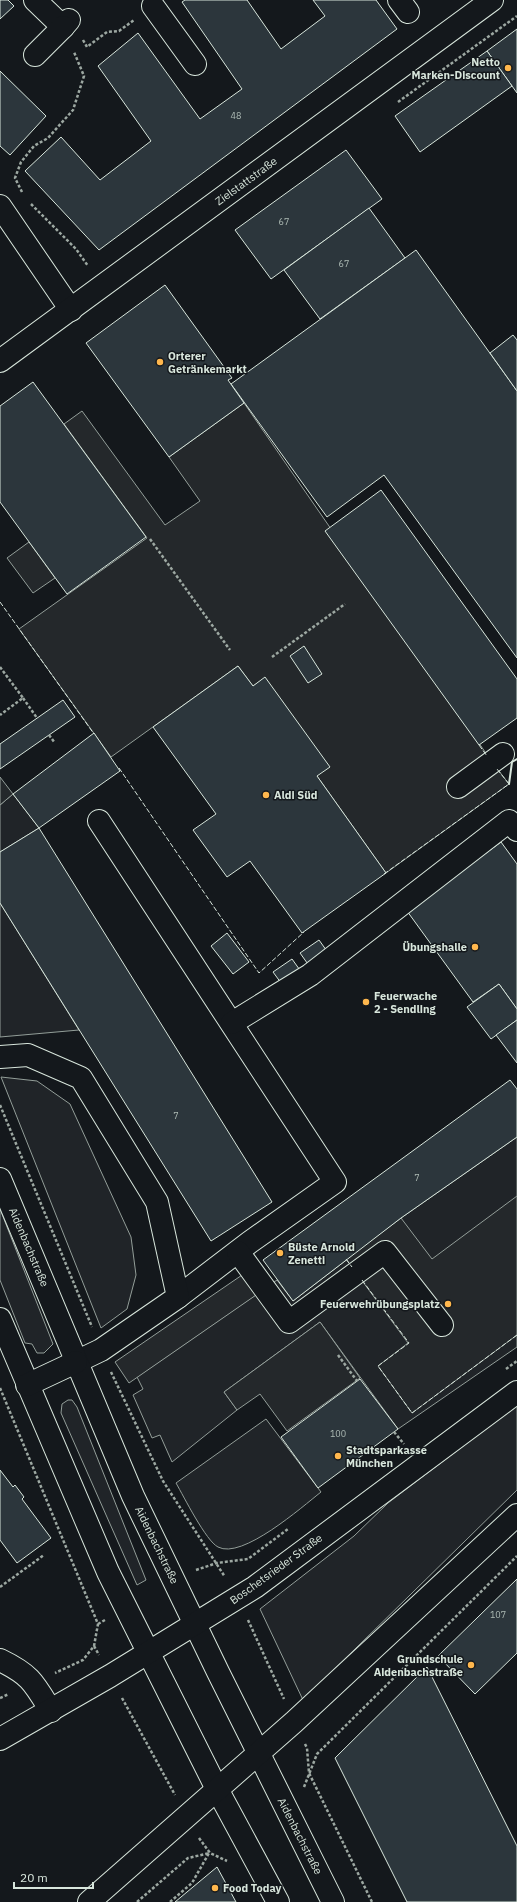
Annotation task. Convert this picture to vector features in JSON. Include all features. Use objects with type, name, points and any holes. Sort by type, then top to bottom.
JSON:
[{"type":"main road","points":[[35,0],[66,24],[35,54]]},
{"type":"main road","name":"Zielstattstraße","points":[[0,361],[492,0]]},
{"type":"main road","points":[[153,6],[195,64]]},
{"type":"main road","points":[[0,206],[71,310]]},
{"type":"main road","points":[[458,787],[502,754]]},
{"type":"main road","points":[[27,1385],[101,1350],[178,1297],[335,1182],[99,821]]},
{"type":"main road","points":[[232,1023],[310,975],[509,821],[517,830]]},
{"type":"main road","points":[[0,1057],[28,1055],[81,1078],[157,1202],[178,1297]]},
{"type":"main road","name":"Aidenbachstraße","points":[[0,1179],[133,1496],[333,1902]]},
{"type":"main road","points":[[238,1252],[288,1322],[385,1252],[442,1326]]},
{"type":"main road","points":[[0,1319],[108,1572],[217,1790],[278,1902]]},
{"type":"main road","name":"Boschetsrieder Straße","points":[[0,1739],[51,1711],[149,1653],[255,1587],[517,1392]]},
{"type":"main road","points":[[89,1902],[217,1790],[258,1752],[294,1722],[517,1515]]},
{"type":"main road","points":[[0,1660],[20,1669],[34,1682],[51,1711]]},
{"type":"path","points":[[66,24],[87,47],[107,32],[119,31],[153,6]]},
{"type":"path","points":[[66,24],[84,76],[73,110],[48,138],[34,146],[22,162],[15,178],[25,199],[76,249],[104,285]]},
{"type":"path","points":[[150,539],[230,650]]},
{"type":"path","points":[[272,657],[345,604]]},
{"type":"path","points":[[0,667],[37,718]]},
{"type":"path","points":[[0,715],[23,698]]},
{"type":"path","points":[[49,735],[55,743]]},
{"type":"path","points":[[338,1354],[357,1381]]},
{"type":"path","points":[[504,1370],[517,1361]]},
{"type":"path","points":[[0,1388],[98,1624],[94,1646],[201,1842],[210,1853],[226,1860],[230,1867]]},
{"type":"path","points":[[394,1432],[404,1444]]},
{"type":"path","points":[[397,1449],[410,1440]]},
{"type":"path","points":[[292,1526],[248,1558],[217,1564],[238,1598],[307,1748],[309,1773],[372,1902]]},
{"type":"path","points":[[0,1587],[44,1555]]},
{"type":"path","points":[[309,1773],[317,1754],[517,1556]]},
{"type":"path","points":[[137,1902],[188,1858],[210,1853]]},
{"type":"path","points":[[170,1902],[192,1883],[210,1853]]},
{"type":"shaded area","points":[[244,403],[492,762],[509,784],[386,873],[317,776],[265,678],[253,686],[238,666],[111,757],[19,629],[147,538],[64,424],[82,411],[165,525],[200,501],[169,457]]},
{"type":"shaded area","points":[[29,542],[55,578],[33,593],[7,558]]},
{"type":"shaded area","points":[[0,777],[13,794],[0,805]]},
{"type":"shaded area","points":[[13,794],[39,828],[0,852],[0,805]]},
{"type":"shaded area","points":[[0,903],[79,1030],[0,1037]]},
{"type":"shaded area","points":[[1,1077],[37,1081],[70,1104],[131,1237],[136,1275],[127,1309],[101,1328]]},
{"type":"shaded area","points":[[517,1137],[517,1347],[398,1429],[320,1322],[224,1392],[237,1410],[172,1462],[160,1435],[152,1438],[133,1395],[143,1389],[137,1377],[277,1280],[293,1301],[401,1218]]},
{"type":"shaded area","name":"Feuerwehrübungsplatz","points":[[517,1196],[517,1335],[412,1413],[378,1366],[408,1343],[346,1259],[401,1218],[432,1259]]},
{"type":"shaded area","points":[[0,1209],[53,1344],[44,1353],[37,1353],[32,1344],[25,1343],[0,1280]]},
{"type":"shaded area","points":[[245,1273],[259,1293],[129,1383],[115,1362]]},
{"type":"shaded area","points":[[320,1322],[360,1378],[287,1431],[260,1394],[237,1410],[224,1392]]},
{"type":"shaded area","points":[[68,1400],[72,1400],[77,1407],[146,1580],[137,1585],[61,1413],[62,1404]]},
{"type":"shaded area","points":[[517,1405],[517,1490],[303,1700],[260,1609],[354,1536],[388,1503]]},
{"type":"shaded area","points":[[266,1419],[321,1492],[271,1530],[256,1539],[242,1546],[229,1549],[218,1547],[213,1543],[202,1528],[176,1483]]},
{"type":"building","points":[[0,0],[8,0],[14,6],[0,19]]},
{"type":"building","points":[[185,0],[247,0],[281,49],[325,16],[313,0],[376,0],[397,29],[99,250],[25,171],[61,137],[100,180],[151,141],[98,66],[138,33],[200,119],[242,89],[182,2]]},
{"type":"building","name":"Netto Marken-Discount","points":[[517,29],[517,93],[487,51]]},
{"type":"building","points":[[487,51],[512,86],[420,152],[395,116]]},
{"type":"building","points":[[0,71],[46,116],[10,155],[0,146]]},
{"type":"building","points":[[346,150],[382,199],[271,279],[235,230]]},
{"type":"building","points":[[369,208],[405,258],[320,319],[284,270]]},
{"type":"building","points":[[416,250],[517,391],[517,658],[384,475],[327,517],[231,384]]},
{"type":"building","name":"Orterer Getränkemarkt","points":[[165,285],[232,378],[228,380],[244,403],[169,457],[86,343]]},
{"type":"building","points":[[513,335],[517,340],[517,391],[490,353]]},
{"type":"building","points":[[33,382],[146,537],[67,594],[0,502],[0,406]]},
{"type":"building","points":[[381,490],[517,679],[517,718],[479,745],[325,531]]},
{"type":"building","points":[[304,646],[322,674],[308,683],[290,656]]},
{"type":"building","name":"Aldi Süd","points":[[238,666],[253,686],[265,677],[330,767],[317,776],[386,873],[302,933],[250,861],[227,877],[193,830],[216,814],[153,727]]},
{"type":"building","points":[[63,700],[75,717],[0,769],[0,744]]},
{"type":"building","points":[[94,733],[120,771],[39,828],[13,794]]},
{"type":"building","points":[[39,828],[272,1202],[211,1241],[0,903],[0,852]]},
{"type":"building","name":"Übungshalle","points":[[501,842],[517,864],[517,1009],[499,984],[473,1002],[407,911]]},
{"type":"building","points":[[227,933],[249,962],[233,974],[211,946]]},
{"type":"building","points":[[319,940],[329,954],[310,967],[300,953]]},
{"type":"building","points":[[292,959],[302,973],[284,987],[273,972]]},
{"type":"building","points":[[499,984],[517,1009],[517,1020],[491,1039],[467,1007]]},
{"type":"building","points":[[517,1020],[517,1063],[496,1035]]},
{"type":"building","points":[[510,1080],[517,1089],[517,1137],[401,1218],[293,1301],[263,1260]]},
{"type":"building","points":[[360,1379],[398,1429],[318,1488],[281,1437]]},
{"type":"building","points":[[0,1470],[13,1487],[15,1485],[24,1497],[22,1499],[51,1538],[17,1563],[0,1540]]},
{"type":"building","points":[[517,1579],[517,1653],[475,1694],[438,1656]]},
{"type":"building","name":"Grundschule Aidenbachstraße","points":[[427,1667],[517,1846],[517,1902],[407,1902],[335,1758]]},
{"type":"building","points":[[217,1867],[236,1902],[175,1902]]},
{"type":"fence","points":[[0,602],[94,734]]},
{"type":"fence","points":[[479,745],[487,756]]},
{"type":"fence","points":[[119,768],[259,973],[304,932]]},
{"type":"fence","points":[[384,874],[509,784],[497,769]]},
{"type":"fence","points":[[346,1259],[352,1267]]},
{"type":"fence","points":[[362,1280],[409,1343],[378,1366],[412,1413],[517,1335]]},
{"type":"wall","points":[[509,784],[512,762],[517,759]]},
{"type":"place","name":"Netto Marken-Discount","points":[[508,68]]},
{"type":"place","name":"Orterer Getränkemarkt","points":[[160,362]]},
{"type":"place","name":"Aldi Süd","points":[[266,795]]},
{"type":"place","name":"Übungshalle","points":[[475,947]]},
{"type":"place","name":"Feuerwache 2 - Sendling","points":[[366,1002]]},
{"type":"place","name":"Büste Arnold Zenetti","points":[[280,1253]]},
{"type":"place","name":"Feuerwehrübungsplatz","points":[[448,1304]]},
{"type":"place","name":"Stadtsparkasse München","points":[[338,1456]]},
{"type":"place","name":"Grundschule Aidenbachstraße","points":[[471,1665]]},
{"type":"place","name":"Food Today","points":[[215,1888]]}]
